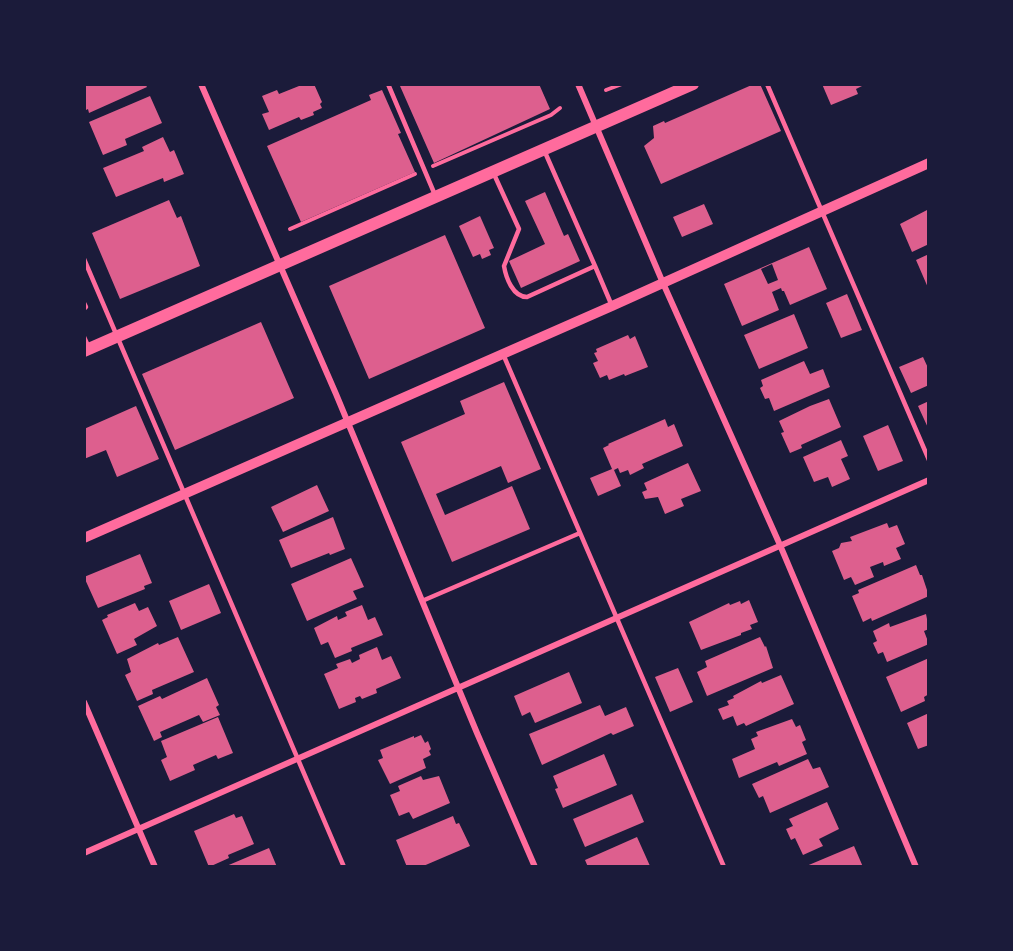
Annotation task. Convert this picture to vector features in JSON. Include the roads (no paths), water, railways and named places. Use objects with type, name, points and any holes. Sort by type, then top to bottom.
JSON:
[{"type":"main road","points":[[86,346],[117,336],[693,84]]},
{"type":"street","points":[[201,84],[348,422],[535,867]]},
{"type":"street","points":[[578,84],[663,283],[780,545],[916,867]]},
{"type":"street","points":[[84,538],[612,306],[929,163]]},
{"type":"street","points":[[84,852],[929,480]]},
{"type":"street","points":[[84,702],[155,867]]},
{"type":"lane","points":[[388,84],[436,197]]},
{"type":"lane","points":[[767,84],[929,460]]},
{"type":"lane","points":[[544,150],[612,306]]},
{"type":"lane","points":[[493,172],[518,225],[518,234],[504,266],[516,294],[522,298],[526,297],[595,266]]},
{"type":"lane","points":[[84,259],[344,867]]},
{"type":"lane","points":[[84,303],[86,308],[84,309]]},
{"type":"lane","points":[[503,354],[724,867]]},
{"type":"lane","points":[[422,601],[580,533]]}]
